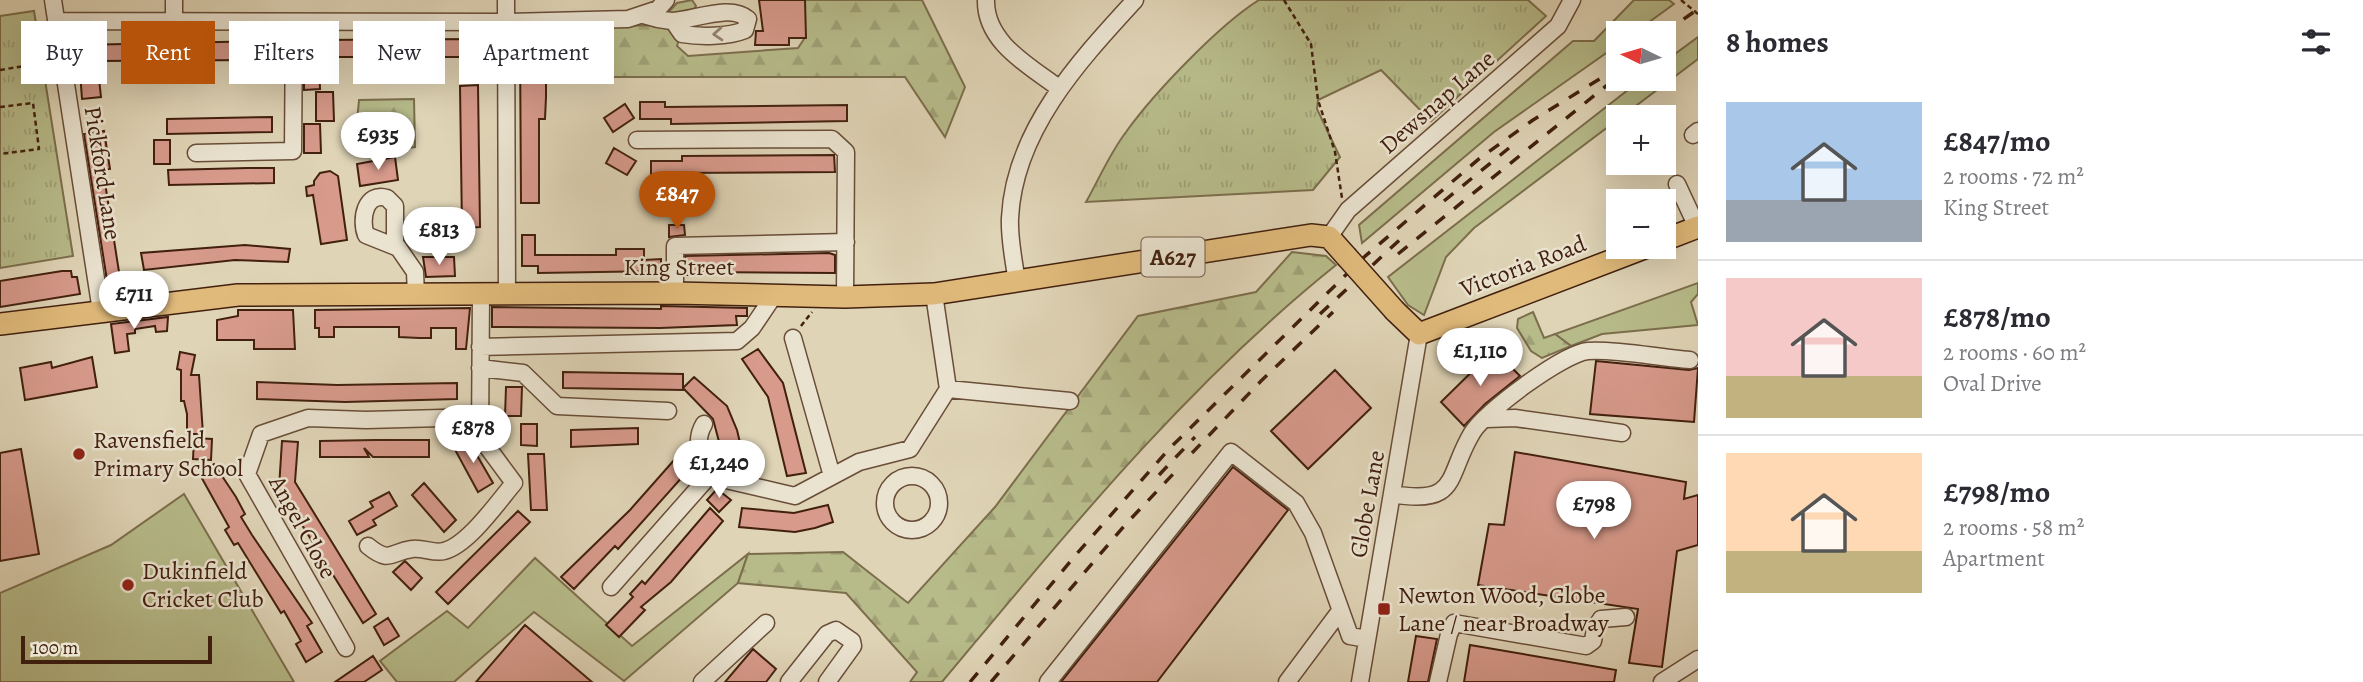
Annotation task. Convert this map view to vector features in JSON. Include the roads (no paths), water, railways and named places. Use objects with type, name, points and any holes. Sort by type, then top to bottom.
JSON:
[{"type":"main road","points":[[1676,236],[1698,228]]},
{"type":"main road","name":"King Street","points":[[0,324],[238,295],[675,293],[845,297],[934,293],[1311,235],[1329,237]]},
{"type":"main road","points":[[1329,237],[1419,334]]},
{"type":"main road","name":"Victoria Road","points":[[1419,334],[1616,259]]},
{"type":"street","name":"Pickford Lane","points":[[53,0],[56,21]]},
{"type":"street","points":[[174,0],[174,21]]},
{"type":"street","points":[[506,0],[506,21]]},
{"type":"street","points":[[547,21],[628,19],[658,9],[666,0]]},
{"type":"street","points":[[986,0],[986,12],[1001,44],[1060,89]]},
{"type":"street","points":[[1017,282],[1010,219],[1018,168],[1045,110],[1083,56],[1135,0]]},
{"type":"street","name":"Dewsnap Lane","points":[[1329,237],[1348,210],[1558,26],[1572,0]]},
{"type":"street","points":[[640,15],[673,21]]},
{"type":"street","points":[[339,22],[459,22]]},
{"type":"street","name":"Pickford Lane","points":[[66,84],[101,312]]},
{"type":"street","points":[[196,152],[293,151],[294,84]]},
{"type":"street","points":[[506,84],[507,295]]},
{"type":"street","points":[[637,140],[832,139],[846,152],[845,297]]},
{"type":"street","points":[[1677,184],[1698,228]]},
{"type":"street","points":[[675,293],[675,246],[846,242]]},
{"type":"street","points":[[396,247],[415,272],[416,295]]},
{"type":"street","points":[[709,476],[795,496],[859,462],[910,449],[948,389],[934,293]]},
{"type":"street","points":[[480,346],[737,341],[752,328],[775,294]]},
{"type":"street","points":[[368,546],[385,557],[401,555],[413,549],[442,552],[460,544],[514,483],[480,437],[481,295]]},
{"type":"street","name":"Globe Lane","points":[[1360,682],[1419,334]]},
{"type":"street","points":[[793,338],[832,477]]},
{"type":"street","points":[[1392,494],[1416,498],[1436,493],[1451,483],[1473,431],[1539,374],[1587,351],[1690,360]]},
{"type":"street","points":[[480,368],[523,373],[557,406],[668,411]]},
{"type":"street","points":[[948,389],[1070,401]]},
{"type":"street","name":"Angel Close","points":[[346,648],[247,474],[261,434],[308,418],[366,420],[480,417]]},
{"type":"street","points":[[1487,419],[1515,418],[1622,433]]},
{"type":"street","points":[[704,424],[698,439],[709,476]]},
{"type":"street","points":[[899,452],[901,479]]},
{"type":"street","points":[[1048,682],[1231,452],[1296,503],[1313,533],[1350,636],[1367,639]]},
{"type":"street","points":[[611,587],[709,476]]},
{"type":"street","points":[[1287,682],[1340,611]]},
{"type":"street","points":[[1438,682],[1448,634],[1454,624],[1586,646],[1593,641],[1601,619],[1626,617]]},
{"type":"street","points":[[705,681],[766,623]]},
{"type":"street","points":[[789,682],[827,634],[836,630],[852,641],[853,646],[828,682]]},
{"type":"street","points":[[1662,682],[1698,659]]},
{"type":"railway","points":[[1676,25],[1698,9]]},
{"type":"railway","points":[[970,682],[1169,449],[1363,258],[1480,158],[1533,120],[1606,75]]},
{"type":"railway","points":[[1398,254],[1606,86]]},
{"type":"railway","points":[[1444,201],[1509,148]]},
{"type":"railway","points":[[1320,314],[1407,233]]},
{"type":"railway","points":[[1192,453],[1261,381],[1333,312]]},
{"type":"railway","points":[[1159,475],[1195,437]]},
{"type":"railway","points":[[991,682],[1125,525],[1176,471]]},
{"type":"place","name":"Ravensfield Primary School","points":[[79,454]]},
{"type":"place","name":"Dukinfield Cricket Club","points":[[128,585]]},
{"type":"place","name":"Newton Wood, Globe Lane / near Broadway","points":[[1384,609]]}]
